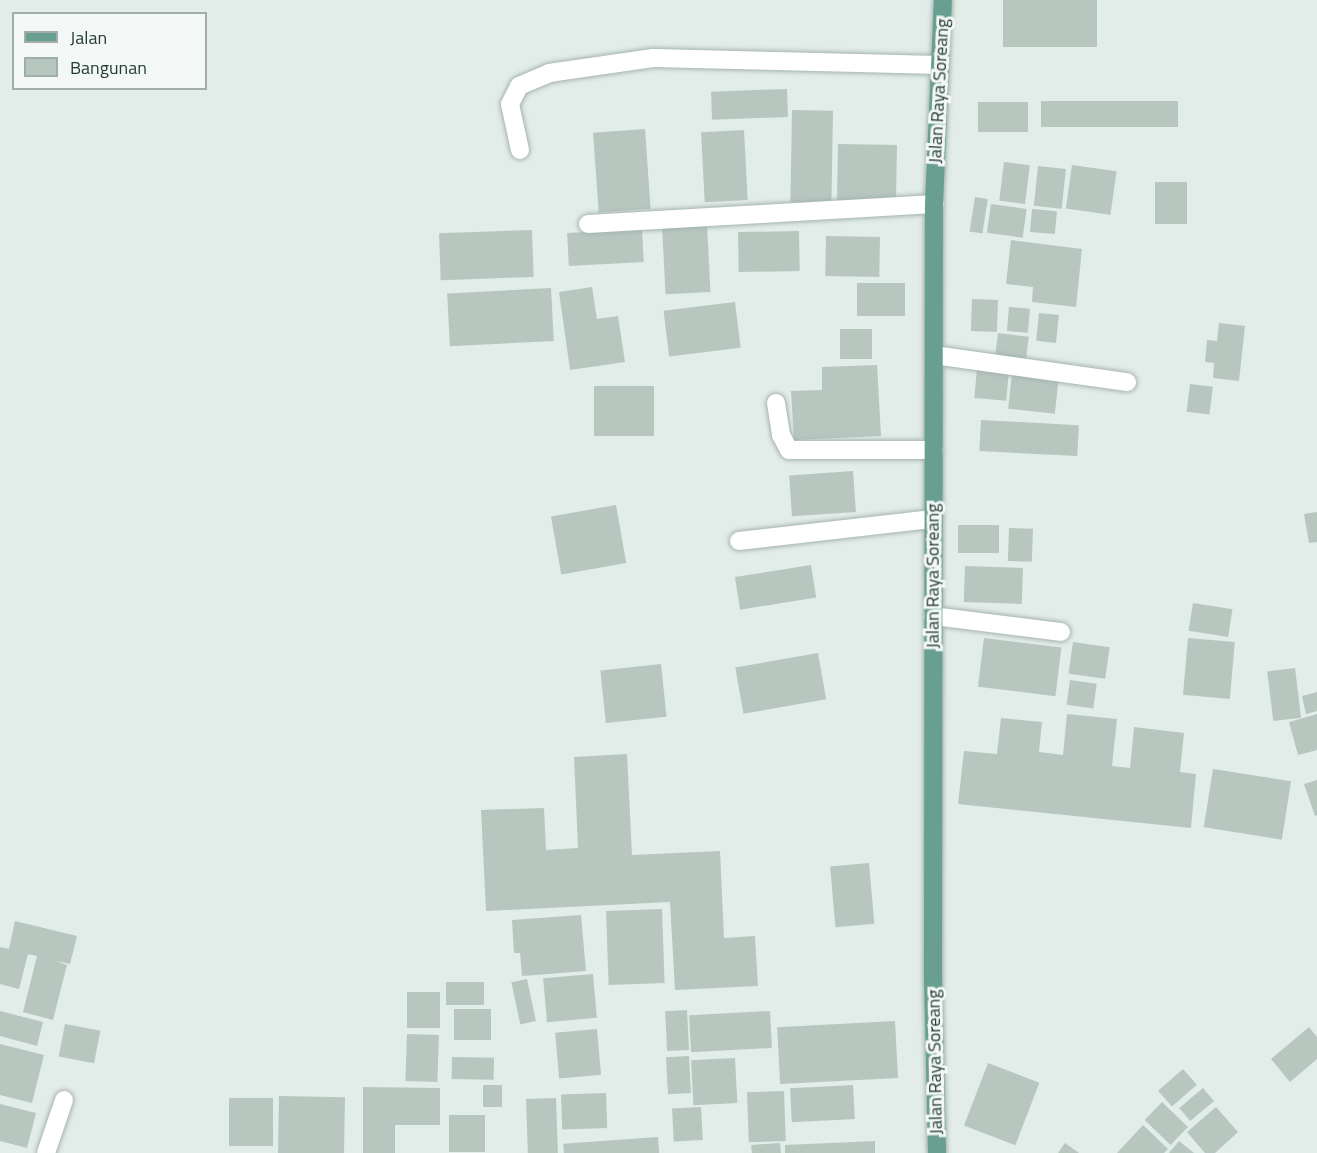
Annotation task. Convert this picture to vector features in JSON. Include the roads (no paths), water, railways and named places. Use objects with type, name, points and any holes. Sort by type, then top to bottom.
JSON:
[{"type":"main road","name":"Jalan Raya Soreang","points":[[937,1153],[933,975],[934,204],[943,0]]},
{"type":"street","points":[[520,150],[510,104],[519,86],[549,72],[653,58],[940,65]]},
{"type":"street","points":[[588,224],[934,204]]},
{"type":"street","points":[[934,355],[1127,382]]},
{"type":"street","points":[[776,403],[781,435],[789,450],[934,450]]},
{"type":"street","points":[[739,541],[933,519]]},
{"type":"street","points":[[933,616],[1061,632]]},
{"type":"street","points":[[46,1153],[64,1100]]}]
